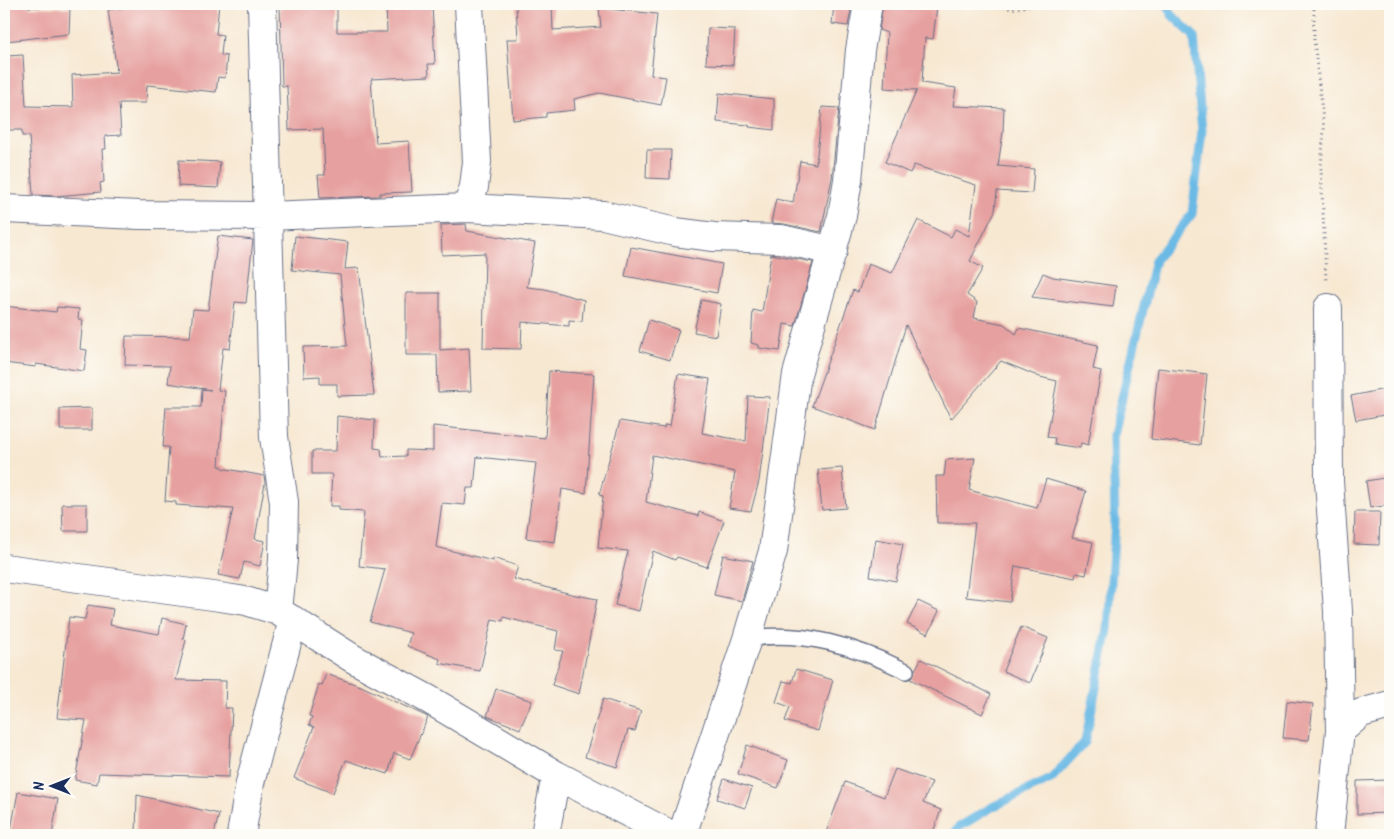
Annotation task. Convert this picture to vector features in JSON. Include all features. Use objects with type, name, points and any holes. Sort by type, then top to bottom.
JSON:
[{"type":"street","points":[[240,835],[286,616],[283,560],[284,502],[274,436],[262,4]]},
{"type":"street","points":[[467,208],[474,187],[477,162],[469,4]]},
{"type":"street","points":[[682,835],[747,639],[773,551],[797,374],[842,216],[848,180],[858,76],[868,4]]},
{"type":"street","points":[[4,209],[139,215],[267,216],[467,208],[603,214],[675,232],[714,237],[781,239],[833,251]]},
{"type":"street","points":[[1328,308],[1329,481],[1338,611],[1340,731],[1329,835]]},
{"type":"street","points":[[4,568],[246,601],[286,616],[352,658],[428,699],[556,775],[671,835]]},
{"type":"street","points":[[1340,731],[1361,713],[1390,705]]},
{"type":"street","points":[[545,835],[556,775]]},
{"type":"lane","points":[[747,639],[768,635],[788,636],[850,646],[906,671]]},
{"type":"path","points":[[989,4],[1012,9],[1037,4]]},
{"type":"path","points":[[1314,4],[1314,40],[1324,129],[1321,167],[1328,308]]},
{"type":"building","points":[[28,4],[28,7],[70,8],[69,34],[6,41],[4,6]]},
{"type":"building","points":[[134,4],[219,4],[216,34],[223,35],[221,55],[227,56],[225,78],[218,77],[216,92],[147,85],[146,103],[119,103],[121,135],[105,136],[106,149],[102,149],[104,182],[100,183],[101,192],[56,196],[33,195],[29,136],[22,136],[22,130],[5,130],[6,56],[23,55],[26,106],[73,107],[72,75],[117,72],[108,10],[134,6]]},
{"type":"building","points":[[280,4],[337,4],[337,32],[387,32],[386,4],[432,4],[435,64],[428,64],[429,76],[371,79],[376,143],[409,141],[412,192],[380,193],[380,196],[320,198],[318,175],[325,175],[323,129],[289,130],[287,86],[282,86]]},
{"type":"building","points":[[834,4],[852,4],[848,26],[832,24]]},
{"type":"building","points":[[883,4],[937,6],[933,39],[925,38],[922,83],[956,88],[953,106],[1004,108],[998,166],[1034,169],[1032,193],[997,191],[995,211],[970,261],[983,268],[967,295],[977,302],[974,318],[1004,324],[1016,334],[1019,328],[1098,345],[1093,369],[1101,371],[1088,445],[1081,443],[1080,448],[1054,444],[1055,438],[1047,437],[1057,381],[1040,377],[1001,361],[951,419],[906,325],[875,430],[812,406],[853,290],[858,292],[868,264],[892,273],[918,220],[951,237],[955,229],[969,236],[976,185],[914,165],[910,173],[885,162],[917,90],[884,88],[887,33],[879,30]]},
{"type":"building","points":[[552,5],[553,30],[601,27],[599,8],[657,14],[651,75],[666,77],[661,105],[599,93],[574,99],[575,110],[546,113],[546,117],[513,120],[507,39],[518,39],[516,6]]},
{"type":"building","points":[[708,28],[735,29],[733,65],[706,64]]},
{"type":"building","points":[[719,93],[774,99],[774,130],[717,122]]},
{"type":"building","points":[[822,107],[839,108],[832,178],[821,232],[771,223],[776,199],[793,203],[800,161],[816,164]]},
{"type":"building","points":[[647,150],[671,150],[670,179],[646,178]]},
{"type":"building","points":[[179,160],[220,162],[218,188],[178,186]]},
{"type":"building","points":[[466,224],[467,231],[535,243],[527,287],[545,289],[584,300],[582,321],[569,320],[569,326],[522,322],[521,349],[483,348],[485,253],[442,255],[441,225]]},
{"type":"building","points":[[218,236],[253,240],[246,303],[235,302],[230,349],[223,348],[218,390],[225,391],[219,466],[264,476],[265,483],[255,539],[265,541],[260,566],[244,562],[240,579],[218,575],[233,509],[176,505],[176,502],[165,501],[169,447],[163,447],[166,407],[201,407],[202,389],[211,390],[168,383],[170,366],[125,365],[126,336],[190,337],[193,309],[208,310]]},
{"type":"building","points":[[295,236],[348,242],[345,269],[359,268],[374,395],[337,396],[337,384],[320,384],[320,376],[304,377],[303,347],[347,346],[340,275],[292,270]]},
{"type":"building","points":[[631,247],[722,264],[717,293],[625,276]]},
{"type":"building","points":[[771,254],[813,262],[795,326],[784,324],[780,351],[759,348],[759,345],[751,343],[753,310],[762,312]]},
{"type":"building","points":[[1043,273],[1053,277],[1116,286],[1113,307],[1032,297]]},
{"type":"building","points":[[406,293],[440,293],[440,350],[469,348],[471,391],[438,392],[437,355],[406,355]]},
{"type":"building","points":[[701,300],[721,304],[716,336],[694,332]]},
{"type":"building","points":[[4,306],[56,312],[57,307],[79,309],[78,319],[83,320],[80,349],[87,350],[84,371],[36,364],[36,367],[4,363]]},
{"type":"building","points":[[649,320],[679,330],[670,360],[640,351]]},
{"type":"building","points":[[1158,368],[1207,374],[1200,445],[1151,439]]},
{"type":"building","points":[[549,371],[594,374],[586,493],[562,489],[555,542],[526,538],[536,463],[477,457],[474,488],[467,488],[465,505],[442,503],[436,547],[493,561],[493,558],[518,566],[514,579],[597,599],[579,694],[552,685],[563,651],[555,650],[558,631],[503,617],[503,621],[492,619],[480,671],[439,663],[440,659],[407,646],[411,633],[370,622],[385,569],[359,566],[364,512],[339,510],[339,506],[330,506],[332,474],[312,474],[312,451],[336,451],[337,416],[375,420],[374,448],[381,449],[382,457],[406,456],[406,450],[433,451],[433,426],[545,438]]},
{"type":"building","points":[[678,374],[710,379],[702,433],[746,441],[748,396],[770,397],[759,481],[751,511],[729,508],[735,472],[652,455],[646,502],[698,516],[699,512],[724,521],[707,567],[677,557],[675,560],[653,551],[639,611],[615,605],[628,551],[598,548],[603,496],[599,495],[620,421],[664,428],[665,425],[670,426]]},
{"type":"building","points":[[1390,388],[1390,414],[1356,420],[1351,396]]},
{"type":"building","points":[[92,408],[92,430],[60,430],[60,409]]},
{"type":"building","points":[[975,458],[969,490],[1037,508],[1046,479],[1086,491],[1072,538],[1093,542],[1086,575],[1076,573],[1075,578],[1015,566],[1010,602],[966,597],[975,523],[937,523],[936,476],[944,476],[946,460]]},
{"type":"building","points":[[842,468],[846,508],[822,510],[818,470]]},
{"type":"building","points":[[1390,477],[1390,505],[1370,508],[1366,481]]},
{"type":"building","points":[[62,504],[87,504],[87,531],[63,531]]},
{"type":"building","points":[[1355,512],[1380,512],[1379,545],[1354,544]]},
{"type":"building","points":[[876,539],[903,544],[896,581],[870,576]]},
{"type":"building","points":[[723,555],[753,561],[742,601],[714,595]]},
{"type":"building","points":[[918,601],[939,611],[928,634],[907,624]]},
{"type":"building","points":[[88,605],[113,609],[110,625],[159,634],[162,618],[186,624],[183,639],[186,640],[176,680],[226,681],[225,708],[232,708],[229,777],[99,773],[97,784],[75,780],[86,720],[57,718],[69,617],[85,619]]},
{"type":"building","points":[[1021,627],[1048,638],[1030,683],[1003,671]]},
{"type":"building","points":[[921,659],[991,694],[982,714],[910,679]]},
{"type":"building","points":[[796,669],[833,680],[818,731],[785,721],[790,707],[776,702],[783,681],[792,683]]},
{"type":"building","points":[[326,674],[361,686],[428,717],[410,759],[394,753],[388,774],[346,760],[333,793],[294,778],[314,727],[309,725],[312,717],[309,716],[319,684],[322,685]]},
{"type":"building","points":[[496,689],[532,701],[520,729],[487,716]]},
{"type":"building","points":[[603,699],[641,711],[635,731],[628,730],[617,767],[585,757]]},
{"type":"building","points":[[1287,701],[1313,704],[1309,740],[1283,738]]},
{"type":"building","points":[[747,745],[788,760],[778,788],[738,774]]},
{"type":"building","points":[[895,769],[932,782],[923,803],[941,810],[932,835],[825,835],[845,782],[884,797]]},
{"type":"building","points":[[724,779],[752,788],[745,808],[717,799]]},
{"type":"building","points":[[1390,780],[1390,813],[1357,814],[1357,781]]},
{"type":"building","points":[[18,792],[58,799],[52,835],[10,835]]},
{"type":"building","points":[[137,795],[219,814],[214,835],[136,835]]},
{"type":"waterway","points":[[953,835],[959,827],[992,807],[1051,779],[1085,742],[1108,629],[1115,522],[1113,435],[1155,260],[1192,214],[1202,131],[1194,36],[1172,15],[1167,4]]}]
